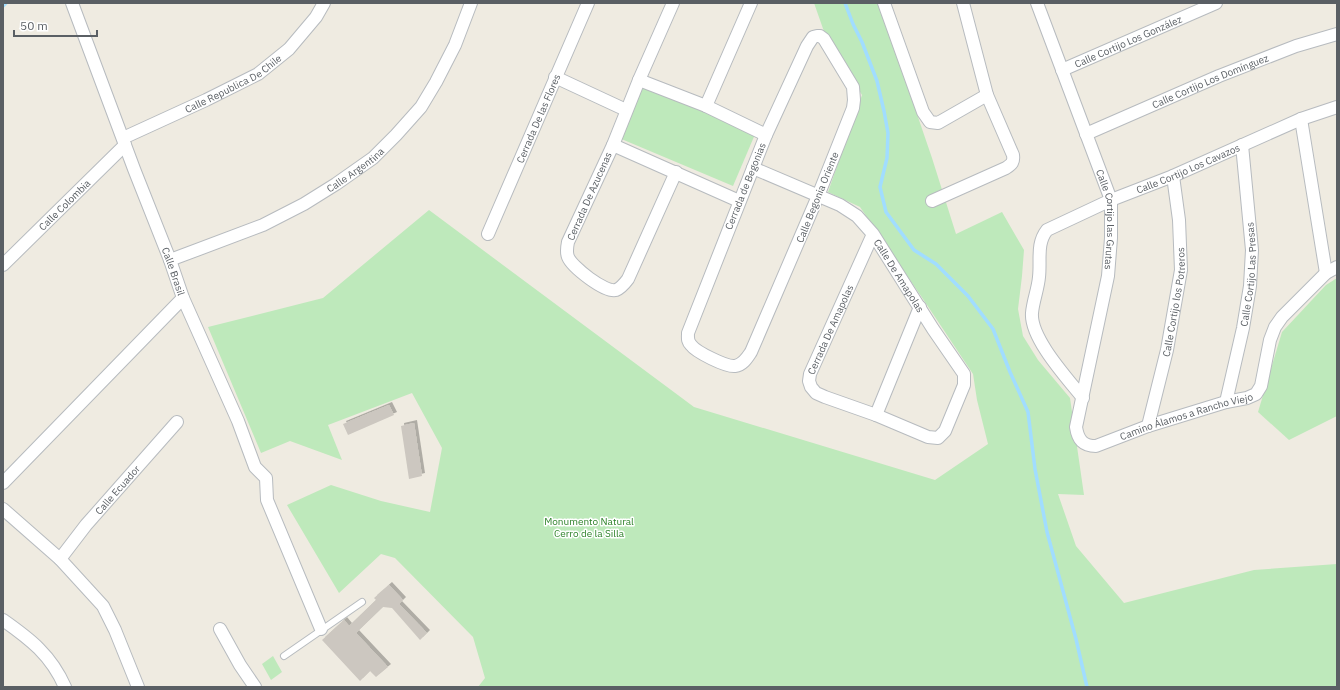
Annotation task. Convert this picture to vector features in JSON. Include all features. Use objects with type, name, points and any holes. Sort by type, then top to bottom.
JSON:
[{"type":"street","name":"Calle Brasil","points":[[3,483],[183,298],[170,260],[72,3]]},
{"type":"street","name":"Calle Republica De Chile","points":[[124,142],[258,74],[289,49],[316,17],[324,3]]},
{"type":"street","name":"Calle Argentina","points":[[170,260],[263,225],[304,204],[373,158],[421,107],[455,45],[471,3]]},
{"type":"street","name":"Cerrada De las Flores","points":[[488,234],[588,3]]},
{"type":"street","name":"Cerrada De Azucenas","points":[[674,3],[626,110],[613,145],[568,242],[566,249],[570,262],[602,287],[616,290],[622,286],[628,279],[676,172]]},
{"type":"street","points":[[706,106],[751,3]]},
{"type":"street","points":[[884,3],[923,112],[930,122],[938,123],[987,96]]},
{"type":"street","points":[[932,201],[1006,168],[1012,163],[1013,155],[987,96],[962,3]]},
{"type":"street","name":"Calle Cortijo las Grutas","points":[[1037,3],[1111,200],[1111,238],[1108,276],[1076,427],[1077,435],[1082,442]]},
{"type":"street","name":"Calle Cortijo Los González","points":[[1062,70],[1216,3]]},
{"type":"street","name":"Calle Cortijo Los Domínguez","points":[[1086,134],[1219,76],[1296,46],[1337,34]]},
{"type":"street","name":"Calle Begonia Oriente","points":[[688,340],[691,346],[697,350],[728,366],[740,365],[746,359],[751,352],[818,196],[851,112],[854,92],[853,87],[824,39],[820,36],[813,37]]},
{"type":"street","name":"Cerrada de Begonias","points":[[688,340],[689,326],[766,135],[807,46],[813,37]]},
{"type":"street","points":[[555,77],[626,110]]},
{"type":"street","points":[[639,80],[706,106],[766,135]]},
{"type":"street","name":"Calle Cortijo Los Cavazos","points":[[1083,398],[1041,344],[1032,325],[1032,313],[1039,277],[1040,244],[1042,236],[1047,230],[1111,200],[1173,176],[1301,119],[1337,107]]},
{"type":"street","points":[[1301,119],[1332,270]]},
{"type":"street","name":"Calle Colombia","points":[[3,265],[124,142]]},
{"type":"street","points":[[613,145],[739,201]]},
{"type":"street","name":"Calle Cortijo Las Presas","points":[[1226,402],[1243,328],[1251,272],[1252,250],[1242,145]]},
{"type":"street","name":"Calle De Amapolas","points":[[753,168],[840,205],[857,216],[873,234],[933,329],[964,374],[964,385],[945,431],[938,438]]},
{"type":"street","name":"Calle Cortijo los Potreros","points":[[1148,426],[1167,350],[1181,270],[1179,220],[1173,176]]},
{"type":"street","name":"Cerrada De Amapolas","points":[[873,234],[810,374],[809,381],[811,388],[825,397],[876,415],[928,437],[938,438]]},
{"type":"street","name":"Camino Álamos a Rancho Viejo","points":[[1082,442],[1089,446],[1096,446],[1148,426],[1226,402],[1252,396],[1261,386],[1270,340],[1275,327],[1282,317],[1332,270]]},
{"type":"street","points":[[183,298],[238,421],[255,467],[266,478],[267,500],[321,629]]},
{"type":"street","points":[[876,415],[920,307]]},
{"type":"street","name":"Calle Ecuador","points":[[60,559],[86,525],[177,422]]},
{"type":"street","points":[[3,509],[60,559],[103,606],[115,630],[138,687]]},
{"type":"street","points":[[3,620],[37,645],[50,660],[61,677],[65,687]]},
{"type":"street","points":[[220,629],[240,665],[255,687]]},
{"type":"lane","points":[[284,656],[362,602]]},
{"type":"green space","name":"Monumento Natural Cerro de la Silla","points":[[814,3],[879,3],[932,158],[956,234],[1002,212],[1024,250],[1018,309],[1023,336],[1038,360],[1070,398],[1084,495],[1058,494],[1076,546],[1124,603],[1254,570],[1337,564],[1337,687],[478,687],[485,678],[473,637],[395,558],[381,554],[339,593],[287,505],[331,485],[381,501],[430,512],[442,448],[412,393],[328,425],[342,460],[290,441],[261,453],[208,327],[323,298],[429,210],[694,407],[935,480],[988,444],[977,400],[973,374],[860,207],[828,192],[862,95],[827,40]]},
{"type":"green space","points":[[641,85],[756,132],[733,186],[619,138]]},
{"type":"green space","points":[[1337,278],[1337,416],[1289,440],[1258,412],[1282,332],[1326,285]]},
{"type":"green space","points":[[273,656],[282,672],[271,680],[262,664]]},
{"type":"building","points":[[389,405],[394,415],[348,435],[343,424]]},
{"type":"building","points":[[414,423],[422,476],[409,479],[401,426]]},
{"type":"building","points":[[389,585],[403,600],[399,604],[427,633],[420,640],[392,608],[383,607],[356,633],[388,667],[376,677],[370,671],[360,681],[322,640],[344,620],[349,626],[376,600],[374,598]]},
{"type":"waterway","points":[[3,6],[6,3]]},
{"type":"waterway","points":[[845,3],[877,81],[884,111],[888,133],[887,158],[880,187],[886,212],[914,250],[936,264],[968,296],[993,329],[1028,412],[1035,469],[1047,532],[1076,639],[1087,687]]}]
